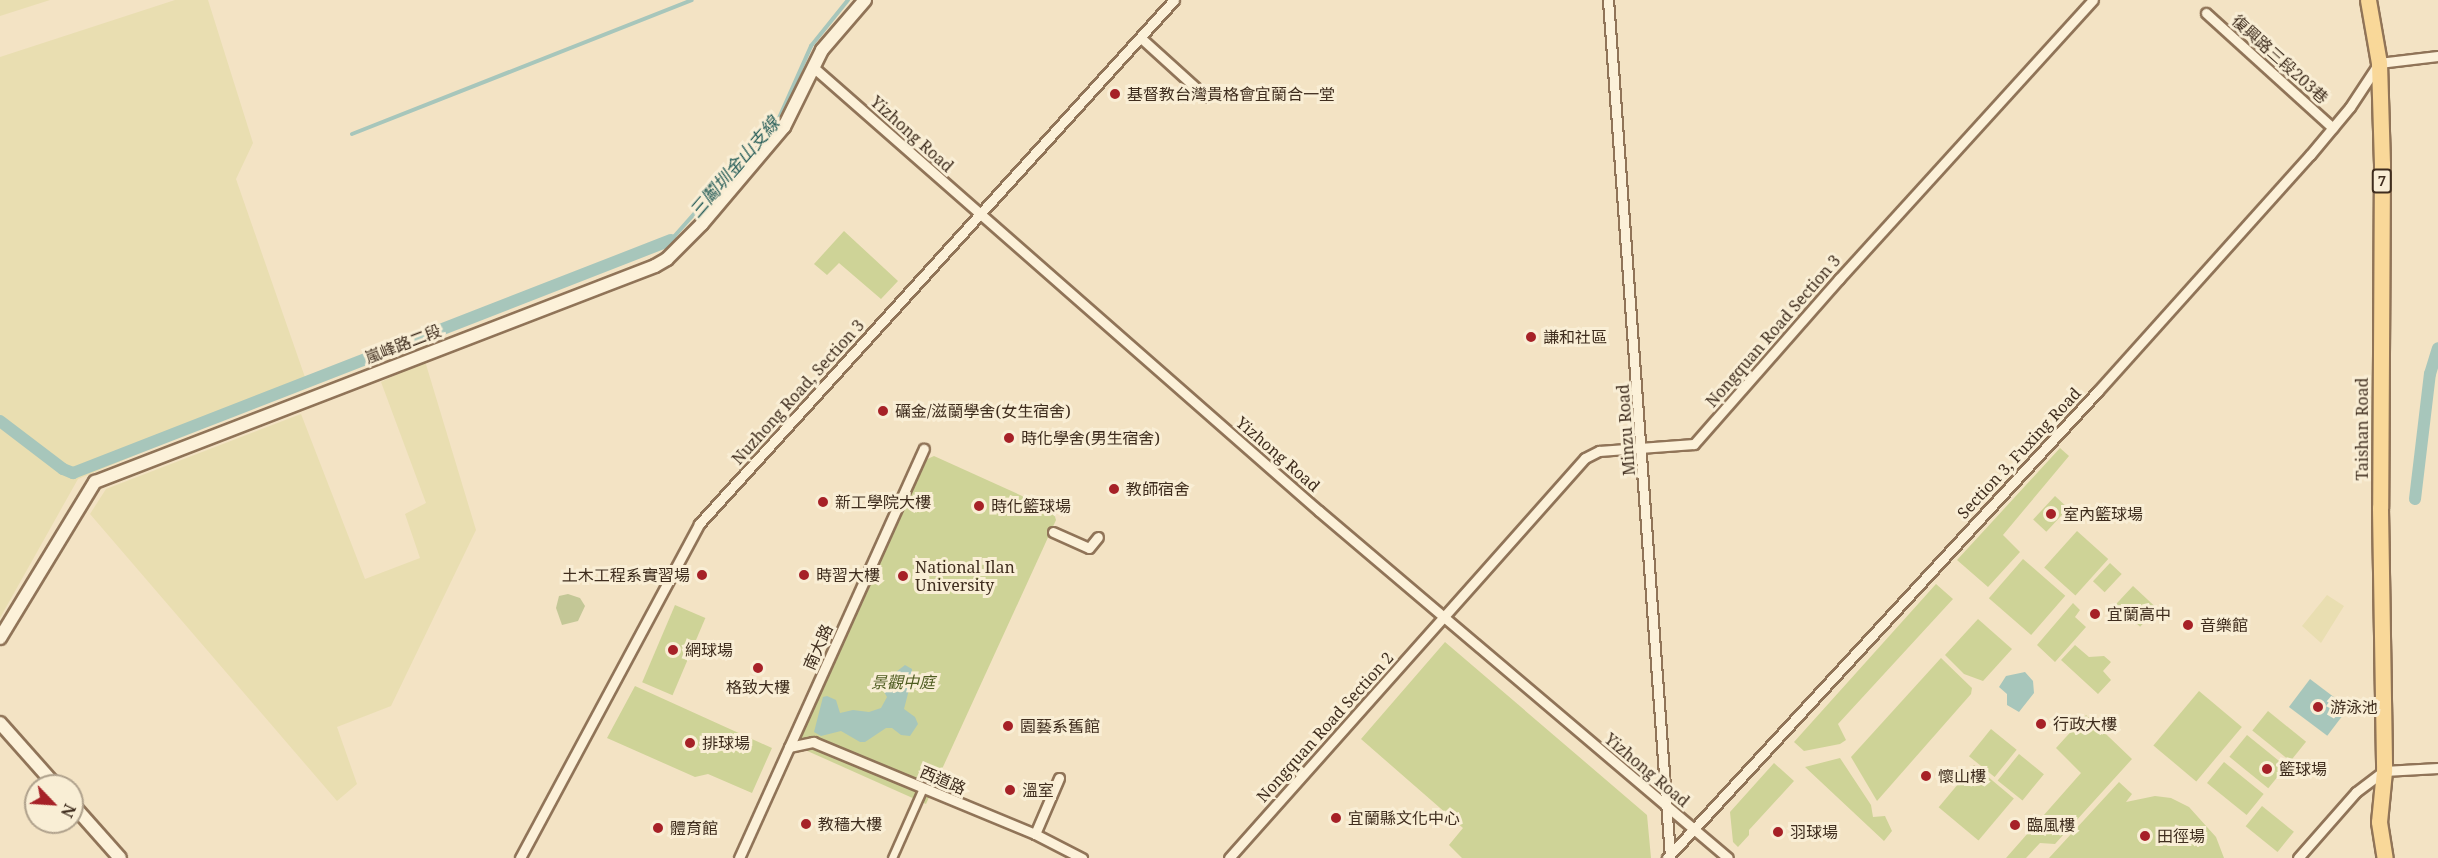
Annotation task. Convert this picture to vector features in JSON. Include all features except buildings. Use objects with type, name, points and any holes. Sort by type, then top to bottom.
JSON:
[{"type":"main road","name":"Taishan Road","points":[[2368,0],[2379,63],[2382,164],[2380,508],[2384,771],[2379,822],[2385,858]]},
{"type":"street","name":"嵐峰路二段","points":[[0,638],[95,482],[655,266],[677,250],[784,127],[822,50],[866,0]]},
{"type":"street","name":"Nuzhong Road, Section 3","points":[[520,858],[695,530],[1174,0]]},
{"type":"street","name":"Minzu Road","points":[[1608,0],[1643,449],[1669,857]]},
{"type":"street","name":"Nongquan Road Section 3","points":[[1444,616],[1585,458],[1599,451],[1694,444],[1839,279],[2093,0]]},
{"type":"street","name":"復興路三段203巷","points":[[2206,14],[2333,128]]},
{"type":"street","points":[[1141,38],[1206,97]]},
{"type":"street","points":[[2379,63],[2438,56]]},
{"type":"street","name":"Section 3, Fuxing Road","points":[[1669,857],[2098,391],[2333,128],[2379,63]]},
{"type":"street","name":"Yizhong Road","points":[[813,67],[979,215],[1728,858]]},
{"type":"street","name":"南大路","points":[[739,858],[924,448]]},
{"type":"street","points":[[1053,532],[1089,548],[1098,537]]},
{"type":"street","name":"Nongquan Road Section 2","points":[[1229,858],[1444,616]]},
{"type":"street","points":[[0,723],[45,774]]},
{"type":"street","name":"西道路","points":[[789,747],[813,742],[1035,834],[1082,858]]},
{"type":"street","points":[[2298,858],[2356,792],[2384,771],[2438,768]]},
{"type":"street","points":[[1035,834],[1059,778]]},
{"type":"street","points":[[892,858],[924,788]]},
{"type":"street","points":[[84,819],[114,855]]},
{"type":"shaded area","points":[[0,0],[50,0],[0,16]]},
{"type":"shaded area","points":[[175,0],[208,0],[253,143],[236,179],[307,383],[78,479],[0,618],[0,57]]},
{"type":"shaded area","points":[[425,361],[476,530],[391,706],[337,727],[357,784],[337,801],[90,514],[106,489],[301,414],[365,579],[420,558],[405,514],[426,503],[381,382]]},
{"type":"shaded area","points":[[2327,595],[2344,606],[2321,643],[2302,626]]},
{"type":"green space","points":[[844,231],[898,281],[881,299],[839,263],[827,275],[814,264]]},
{"type":"green space","points":[[2060,448],[2069,456],[2003,535],[2020,552],[1988,587],[1957,560]]},
{"type":"green space","name":"景觀中庭","points":[[934,456],[1053,510],[1056,520],[926,804],[794,745],[923,461]]},
{"type":"green space","name":"室內籃球場","points":[[2055,496],[2068,508],[2046,532],[2033,519]]},
{"type":"green space","points":[[2077,531],[2108,559],[2075,596],[2044,567]]},
{"type":"green space","points":[[2023,559],[2065,596],[2031,635],[1989,598]]},
{"type":"green space","points":[[2110,563],[2122,574],[2105,592],[2093,581]]},
{"type":"green space","points":[[1936,584],[1953,599],[1838,724],[1846,740],[1840,744],[1804,751],[1794,742]]},
{"type":"green space","points":[[2133,586],[2157,609],[2140,627],[2116,604]]},
{"type":"green space","points":[[568,594],[580,598],[585,606],[578,621],[562,625],[556,608],[559,596]]},
{"type":"green space","points":[[2073,603],[2080,610],[2075,617],[2086,627],[2055,662],[2037,645]]},
{"type":"green space","name":"網球場","points":[[675,605],[705,618],[673,695],[642,682]]},
{"type":"green space","points":[[1978,619],[2012,649],[1983,681],[1964,674],[1945,655]]},
{"type":"green space","points":[[1445,642],[1647,815],[1651,858],[1462,858],[1449,845],[1463,828],[1361,739]]},
{"type":"green space","points":[[2075,645],[2089,657],[2104,656],[2111,662],[2103,671],[2111,680],[2098,694],[2061,660]]},
{"type":"green space","points":[[1941,658],[1972,688],[1971,694],[1877,801],[1851,757]]},
{"type":"green space","name":"排球場","points":[[635,686],[772,748],[752,793],[708,774],[695,777],[607,738]]},
{"type":"green space","points":[[2199,691],[2242,727],[2196,781],[2153,745]]},
{"type":"green space","points":[[2268,711],[2306,742],[2290,761],[2252,730]]},
{"type":"green space","points":[[2086,715],[2132,759],[2055,844],[2040,843],[2026,858],[2006,858],[2081,773],[2056,748]]},
{"type":"green space","points":[[1991,729],[2017,750],[1995,777],[1969,756]]},
{"type":"green space","points":[[2247,735],[2286,766],[2268,788],[2229,757]]},
{"type":"green space","points":[[2019,754],[2044,774],[2022,801],[1998,780]]},
{"type":"green space","points":[[1840,758],[1871,805],[1873,817],[1885,816],[1892,831],[1884,841],[1805,767]]},
{"type":"green space","points":[[2224,762],[2264,794],[2247,815],[2207,783]]},
{"type":"green space","points":[[1774,763],[1794,781],[1749,830],[1749,835],[1738,847],[1733,842],[1730,812]]},
{"type":"green space","points":[[1974,765],[2014,798],[1978,841],[1939,807]]},
{"type":"green space","points":[[2119,782],[2132,794],[2126,802],[2155,796],[2171,798],[2189,807],[2216,837],[2224,858],[2049,858]]},
{"type":"green space","points":[[2262,806],[2294,832],[2278,852],[2246,826]]},
{"type":"water","points":[[905,665],[912,669],[912,678],[904,709],[915,717],[918,724],[910,736],[901,735],[892,728],[886,728],[865,742],[860,742],[841,731],[821,736],[814,732],[823,697],[827,696],[836,700],[840,713],[853,710],[869,712],[881,708],[887,697],[883,690],[883,682]]},
{"type":"water","points":[[2025,672],[2033,681],[2034,693],[2019,712],[2007,705],[2007,694],[1999,687],[2006,676]]},
{"type":"water","name":"游泳池","points":[[2310,679],[2348,708],[2327,736],[2289,707]]},
{"type":"waterway","points":[[352,134],[692,0]]},
{"type":"waterway","name":"三鬮圳金山支線","points":[[671,240],[779,118],[811,46],[848,0]]},
{"type":"waterway","points":[[0,421],[63,469],[73,473],[671,240]]},
{"type":"waterway","points":[[2415,499],[2430,374],[2438,348]]},
{"type":"place","name":"基督教台灣貴格會宜蘭合一堂","points":[[1115,94]]},
{"type":"place","name":"謙和社區","points":[[1531,337]]},
{"type":"place","name":"礪金/滋蘭學舍(女生宿舍)","points":[[883,411]]},
{"type":"place","name":"時化學舍(男生宿舍)","points":[[1009,438]]},
{"type":"place","name":"教師宿舍","points":[[1114,489]]},
{"type":"place","name":"新工學院大樓","points":[[823,502]]},
{"type":"place","name":"時化籃球場","points":[[979,506]]},
{"type":"place","name":"室內籃球場","points":[[2051,514]]},
{"type":"place","name":"土木工程系實習場","points":[[702,575]]},
{"type":"place","name":"時習大樓","points":[[804,575]]},
{"type":"place","name":"National Ilan University","points":[[903,576]]},
{"type":"place","name":"宜蘭高中","points":[[2095,614]]},
{"type":"place","name":"音樂館","points":[[2188,625]]},
{"type":"place","name":"網球場","points":[[673,650]]},
{"type":"place","name":"格致大樓","points":[[758,668]]},
{"type":"place","name":"游泳池","points":[[2318,707]]},
{"type":"place","name":"行政大樓","points":[[2041,724]]},
{"type":"place","name":"園藝系舊館","points":[[1008,726]]},
{"type":"place","name":"排球場","points":[[690,743]]},
{"type":"place","name":"籃球場","points":[[2267,769]]},
{"type":"place","name":"懷山樓","points":[[1926,776]]},
{"type":"place","name":"溫室","points":[[1010,790]]},
{"type":"place","name":"宜蘭縣文化中心","points":[[1336,818]]},
{"type":"place","name":"教穡大樓","points":[[806,824]]},
{"type":"place","name":"臨風樓","points":[[2015,825]]},
{"type":"place","name":"體育館","points":[[658,828]]},
{"type":"place","name":"羽球場","points":[[1778,832]]},
{"type":"place","name":"田徑場","points":[[2145,836]]}]
